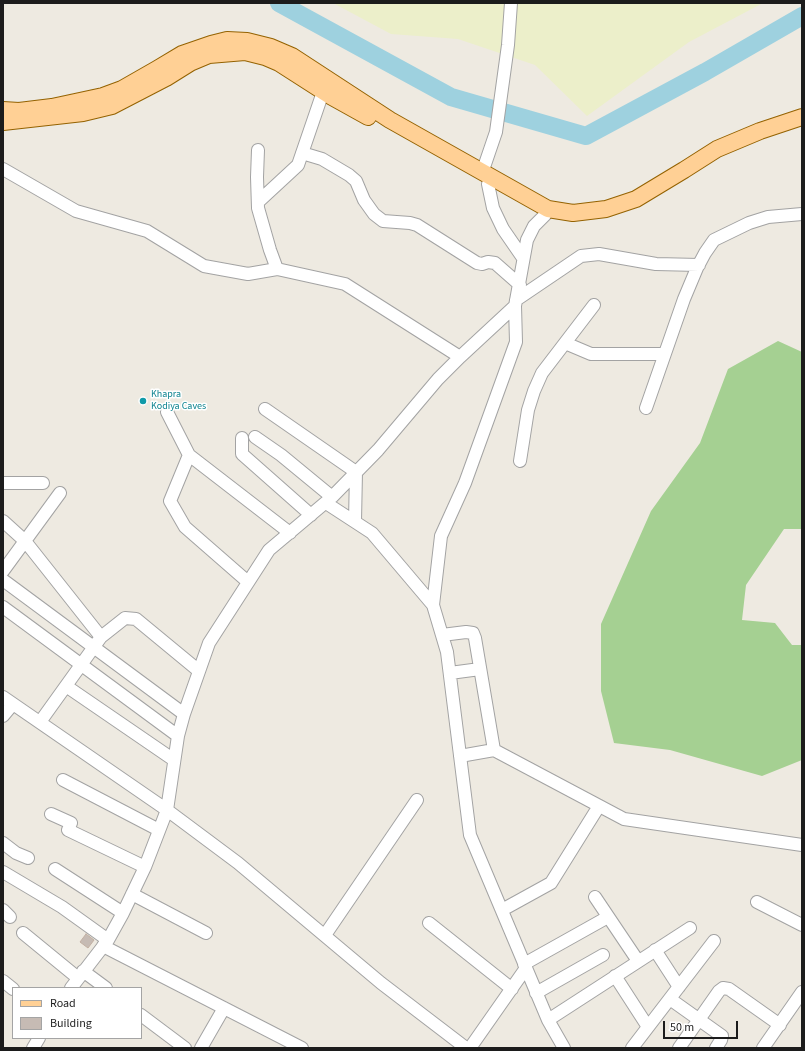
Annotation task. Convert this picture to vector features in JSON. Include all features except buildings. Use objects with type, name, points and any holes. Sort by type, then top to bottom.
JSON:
[{"type":"main road","points":[[3,110],[19,111],[52,107],[103,96],[122,89],[182,54],[227,40],[246,41],[271,47],[292,56],[390,120],[485,178]]},
{"type":"main road","points":[[3,122],[84,113],[112,106],[166,78],[190,63],[209,55],[245,52],[265,57],[279,63],[323,92],[547,212],[573,213],[606,209],[636,199],[687,173],[721,152],[760,131],[802,117]]},
{"type":"main road","points":[[721,152],[802,128]]},
{"type":"street","points":[[511,3],[508,45],[496,132],[485,178],[493,208],[502,229],[523,258]]},
{"type":"street","points":[[258,202],[295,168],[300,160],[323,92]]},
{"type":"street","points":[[258,150],[258,208],[277,269]]},
{"type":"street","points":[[302,153],[322,159],[349,175],[356,181],[364,200],[374,214],[383,221],[417,225],[477,264],[488,262],[495,263],[520,285]]},
{"type":"street","points":[[3,169],[76,211],[147,231],[204,266],[248,274],[277,269],[345,284],[460,357]]},
{"type":"street","points":[[547,212],[534,226],[527,240],[520,285],[515,303],[516,342],[465,484],[441,536],[433,605],[447,652],[470,835],[536,993],[548,1020],[564,1048]]},
{"type":"street","points":[[646,408],[684,299],[704,253],[714,240],[748,222],[768,217],[802,214]]},
{"type":"street","points":[[77,979],[106,943],[123,913],[145,867],[167,810],[178,736],[184,714],[209,643],[269,550],[329,500],[378,450],[438,380],[515,303],[581,256],[599,254],[656,264],[698,265]]},
{"type":"street","points":[[520,461],[528,410],[534,391],[542,374],[594,305]]},
{"type":"street","points":[[565,343],[591,354],[664,354]]},
{"type":"street","points":[[265,409],[356,472]]},
{"type":"street","points":[[168,412],[189,455],[290,533]]},
{"type":"street","points":[[312,515],[242,454],[248,438],[280,455],[329,500],[355,522],[372,533],[433,605]]},
{"type":"street","points":[[189,455],[170,501],[185,527],[248,582]]},
{"type":"street","points":[[355,522],[356,472]]},
{"type":"street","points":[[3,483],[43,482]]},
{"type":"street","points":[[3,571],[60,493]]},
{"type":"street","points":[[3,522],[25,541],[101,637]]},
{"type":"street","points":[[3,580],[184,714]]},
{"type":"street","points":[[3,607],[178,736]]},
{"type":"street","points":[[40,722],[101,637],[125,618],[136,619],[199,671]]},
{"type":"street","points":[[442,635],[466,632],[473,633],[494,750]]},
{"type":"street","points":[[450,673],[480,669]]},
{"type":"street","points":[[66,686],[174,760]]},
{"type":"street","points":[[3,716],[8,700],[167,810],[238,863],[381,983],[466,1048]]},
{"type":"street","points":[[460,756],[494,750],[624,819],[802,845]]},
{"type":"street","points":[[63,780],[159,830]]},
{"type":"street","points":[[325,935],[417,800]]},
{"type":"street","points":[[502,910],[551,883],[600,806]]},
{"type":"street","points":[[51,814],[70,823],[68,830],[145,867]]},
{"type":"street","points":[[3,843],[16,853],[28,858]]},
{"type":"street","points":[[55,869],[123,913]]},
{"type":"street","points":[[3,872],[62,907],[106,943],[224,1008],[302,1048]]},
{"type":"street","points":[[132,894],[206,933]]},
{"type":"street","points":[[595,897],[638,961]]},
{"type":"street","points":[[757,902],[802,925]]},
{"type":"street","points":[[470,1048],[512,988],[525,966],[608,917]]},
{"type":"street","points":[[429,923],[512,988]]},
{"type":"street","points":[[548,1020],[690,928]]},
{"type":"street","points":[[22,933],[77,979],[103,987]]},
{"type":"street","points":[[636,1046],[648,1027],[714,941]]},
{"type":"street","points":[[655,950],[679,986]]},
{"type":"street","points":[[536,993],[604,955]]},
{"type":"street","points":[[615,976],[648,1027]]},
{"type":"street","points":[[3,981],[12,988]]},
{"type":"street","points":[[679,1048],[719,991],[723,988],[780,1025]]},
{"type":"street","points":[[768,1046],[802,992]]},
{"type":"street","points":[[670,999],[722,1036],[716,1048]]},
{"type":"street","points":[[201,1048],[224,1008]]},
{"type":"street","points":[[142,1016],[185,1048]]},
{"type":"street","points":[[33,1048],[38,1039]]},
{"type":"green space","points":[[333,3],[763,3],[689,42],[587,116],[535,65],[458,39],[391,34]]},
{"type":"green space","points":[[778,341],[802,352],[802,529],[784,529],[746,585],[742,620],[775,623],[792,645],[802,645],[802,760],[762,776],[670,750],[614,743],[601,691],[601,624],[651,511],[700,443],[728,369]]},
{"type":"waterway","points":[[279,3],[451,97],[586,136],[705,72],[802,16]]},
{"type":"place","name":"Khapra Kodiya Caves","points":[[143,401]]}]
